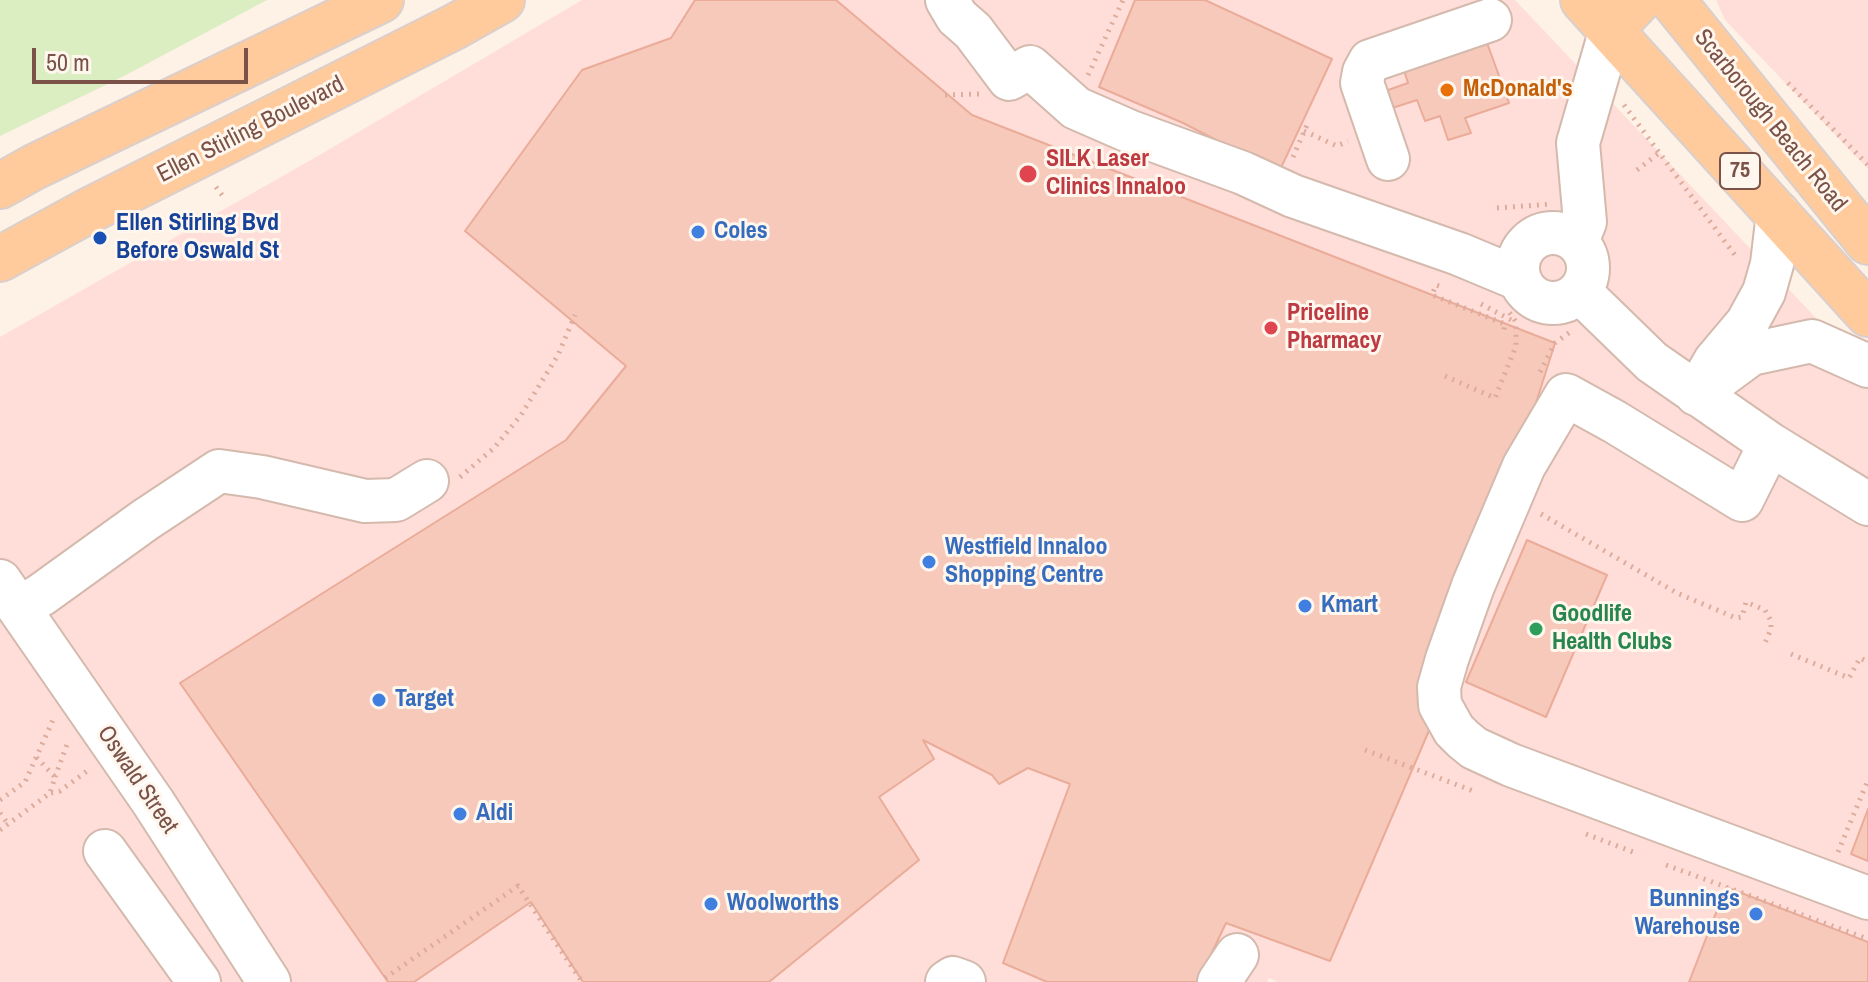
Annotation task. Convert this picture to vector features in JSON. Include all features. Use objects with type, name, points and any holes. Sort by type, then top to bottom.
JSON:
[{"type":"main road","points":[[0,186],[381,0]]},
{"type":"main road","name":"Ellen Stirling Boulevard","points":[[0,259],[502,0]]},
{"type":"main road","name":"Scarborough Beach Road","points":[[1672,0],[1865,234]]},
{"type":"main road","name":"Scarborough Beach Road","points":[[1612,7],[1778,213],[1868,314]]},
{"type":"street","points":[[947,0],[957,17],[973,31],[1009,79],[1030,67],[1076,108],[1131,132],[1243,173],[1293,196],[1519,279]]},
{"type":"street","points":[[1577,242],[1585,222],[1578,143],[1612,7]]},
{"type":"street","points":[[1370,149],[1362,83],[1370,61],[1490,20]]},
{"type":"street","points":[[1696,394],[1715,361],[1747,323],[1764,292],[1772,264],[1778,213]]},
{"type":"street","points":[[1554,233],[1577,242],[1588,261],[1589,273],[1580,292],[1562,303],[1538,301],[1526,292],[1519,279],[1517,267],[1520,255],[1526,244],[1542,234],[1554,233]]},
{"type":"street","points":[[1580,292],[1652,362],[1770,444],[1868,504]]},
{"type":"street","points":[[1696,394],[1751,354],[1812,341],[1868,366]]},
{"type":"street","points":[[1770,444],[1742,500],[1566,395],[1524,466],[1473,586],[1439,687],[1440,705],[1454,730],[1463,739],[1474,748],[1511,765],[1868,898]]},
{"type":"street","points":[[9,594],[41,595],[219,471],[262,477],[365,501],[396,500],[427,481]]},
{"type":"street","name":"Oswald Street","points":[[9,594],[153,802],[269,982]]},
{"type":"street","points":[[105,851],[199,982]]},
{"type":"street","points":[[947,982],[953,978],[964,982]]},
{"type":"path","points":[[1084,85],[1123,0]]},
{"type":"path","points":[[945,95],[991,94]]},
{"type":"path","points":[[1621,102],[1744,267]]},
{"type":"path","points":[[1292,160],[1305,128],[1337,146],[1370,149]]},
{"type":"path","points":[[1637,170],[1659,153]]},
{"type":"path","points":[[212,182],[225,199]]},
{"type":"path","points":[[1497,208],[1555,203]]},
{"type":"path","points":[[1447,289],[1436,285],[1432,295],[1505,324],[1503,334]]},
{"type":"path","points":[[1445,376],[1495,398],[1516,346],[1516,322],[1469,298]]},
{"type":"path","points":[[1531,508],[1677,593],[1736,618],[1742,617],[1746,602],[1765,610],[1771,629],[1765,643]]},
{"type":"path","points":[[1791,654],[1849,678],[1860,658],[1868,662]]},
{"type":"path","points":[[0,800],[25,782],[53,720]]},
{"type":"path","points":[[50,793],[68,742]]},
{"type":"path","points":[[1365,750],[1476,792]]},
{"type":"path","points":[[36,757],[55,777]]},
{"type":"path","points":[[0,830],[50,793],[60,791],[87,771]]},
{"type":"path","points":[[1839,860],[1837,851],[1868,780]]},
{"type":"path","points":[[0,813],[8,824]]},
{"type":"path","points":[[1666,865],[1868,939]]},
{"type":"path","points":[[385,978],[518,886],[582,982]]},
{"type":"shaded area","points":[[582,0],[1515,0],[1868,373],[1868,982],[1278,982],[1269,978],[1267,982],[0,982],[0,337],[323,153]]},
{"type":"shaded area","points":[[1716,0],[1868,0],[1868,169],[1725,20]]},
{"type":"green space","points":[[0,0],[267,0],[122,77],[0,136]]},
{"type":"building","name":"Westfield Innaloo Shopping Centre","points":[[695,0],[836,0],[972,115],[1555,343],[1440,705],[1330,961],[1226,923],[1198,982],[1047,982],[1003,963],[1070,784],[1028,768],[999,784],[992,775],[923,740],[934,759],[879,797],[919,860],[769,982],[583,982],[531,902],[414,982],[388,982],[180,683],[566,440],[626,366],[465,231],[582,70],[671,38]]},
{"type":"building","points":[[1135,0],[1205,0],[1332,59],[1279,172],[1183,123],[1099,87]]},
{"type":"building","name":"McDonald's","points":[[1483,32],[1509,103],[1465,118],[1471,133],[1448,140],[1440,116],[1425,121],[1417,100],[1377,113],[1371,96],[1408,83],[1401,61]]},
{"type":"building","name":"Goodlife Health Clubs","points":[[1527,540],[1607,575],[1546,717],[1466,682]]},
{"type":"building","points":[[1868,809],[1868,861],[1851,854]]},
{"type":"building","name":"Bunnings Warehouse","points":[[1726,887],[1868,942],[1868,982],[1689,982]]},
{"type":"place","name":"McDonald's","points":[[1447,90]]},
{"type":"place","name":"SILK Laser Clinics Innaloo","points":[[1028,174]]},
{"type":"place","name":"Coles","points":[[698,232]]},
{"type":"place","name":"Ellen Stirling Bvd Before Oswald St","points":[[100,238]]},
{"type":"place","name":"Priceline Pharmacy","points":[[1271,328]]},
{"type":"place","name":"Westfield Innaloo Shopping Centre","points":[[929,562]]},
{"type":"place","name":"Kmart","points":[[1305,606]]},
{"type":"place","name":"Goodlife Health Clubs","points":[[1536,629]]},
{"type":"place","name":"Target","points":[[379,700]]},
{"type":"place","name":"Aldi","points":[[460,814]]},
{"type":"place","name":"Woolworths","points":[[711,904]]},
{"type":"place","name":"Bunnings Warehouse","points":[[1756,914]]}]
